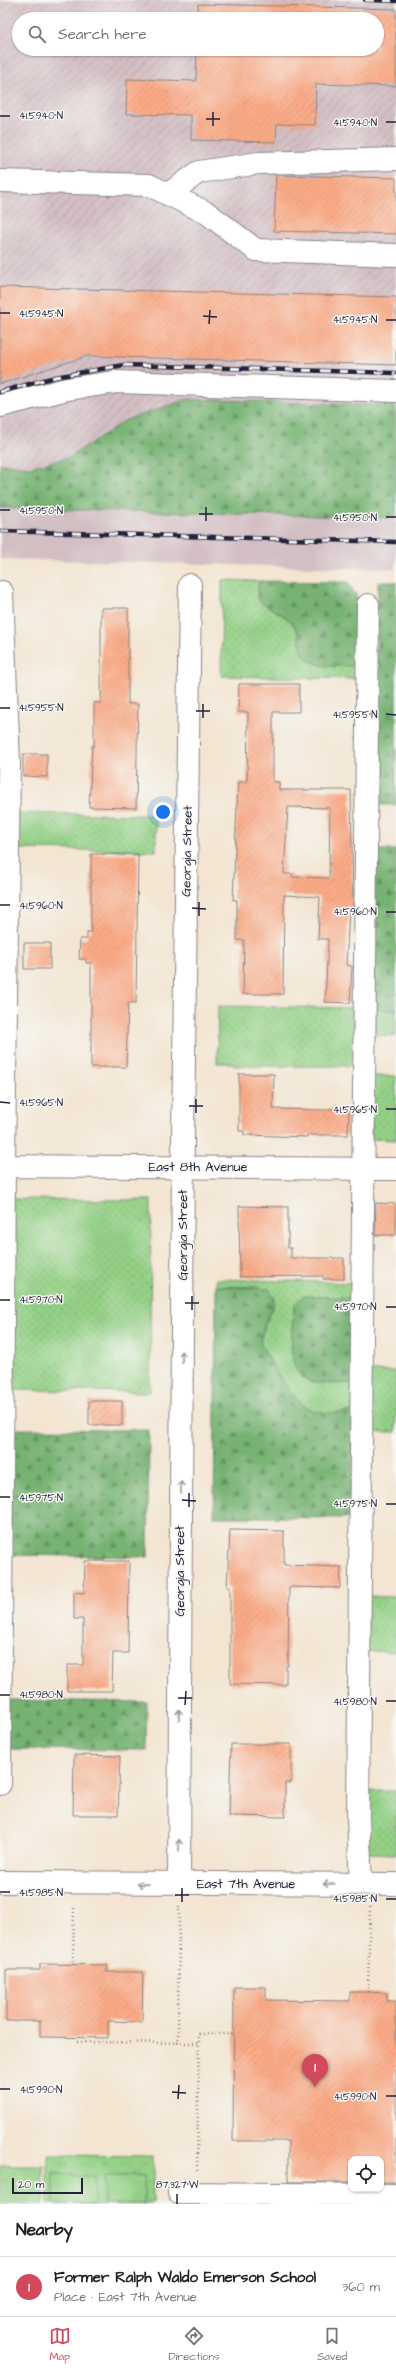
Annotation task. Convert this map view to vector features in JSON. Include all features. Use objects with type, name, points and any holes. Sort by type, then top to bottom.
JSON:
[{"type":"street","points":[[168,194],[199,172],[259,164],[396,159]]},
{"type":"street","points":[[0,181],[149,185],[207,213],[256,250],[396,255]]},
{"type":"street","points":[[0,406],[67,389],[116,382],[396,391]]},
{"type":"street","name":"Georgia Street","points":[[179,1894],[183,1167],[190,586]]},
{"type":"street","points":[[0,1784],[2,1166],[9,763],[2,592]]},
{"type":"street","points":[[361,1884],[358,1810],[362,1169],[368,605]]},
{"type":"street","name":"East 8th Avenue","points":[[2,1166],[396,1169]]},
{"type":"street","name":"East 7th Avenue","points":[[0,1882],[179,1894],[361,1884],[396,1884]]},
{"type":"street","points":[[188,2193],[396,2195]]},
{"type":"path","points":[[178,2043],[179,1894]]},
{"type":"path","points":[[73,1965],[74,1903]]},
{"type":"path","points":[[368,1992],[370,1906]]},
{"type":"path","points":[[188,2193],[199,2034],[234,2034]]},
{"type":"path","points":[[78,2042],[199,2043]]},
{"type":"shaded area","points":[[0,0],[396,0],[396,406],[188,399],[126,420],[68,458],[29,467],[0,463]]},
{"type":"shaded area","points":[[0,508],[396,518],[396,569],[0,559]]},
{"type":"green space","points":[[188,399],[396,406],[396,518],[0,508],[0,463],[29,467],[68,458],[126,420]]},
{"type":"green space","points":[[222,580],[259,581],[257,598],[292,623],[297,631],[306,657],[327,665],[358,666],[358,679],[221,676]]},
{"type":"green space","points":[[259,581],[348,582],[358,599],[358,666],[325,666],[310,661],[304,655],[301,648],[298,632],[295,626],[284,616],[265,605],[257,598]]},
{"type":"green space","points":[[378,582],[396,582],[396,805],[374,805]]},
{"type":"green space","points":[[16,813],[156,815],[156,851],[16,849]]},
{"type":"green space","points":[[374,850],[396,850],[396,1010],[372,1009]]},
{"type":"green space","points":[[218,1006],[358,1008],[358,1066],[234,1066],[234,1063],[217,1063]]},
{"type":"green space","points":[[372,1009],[396,1010],[396,1036],[372,1035]]},
{"type":"green space","points":[[372,1076],[396,1076],[396,1140],[371,1139]]},
{"type":"green space","points":[[10,1199],[151,1200],[150,1392],[11,1390]]},
{"type":"green space","points":[[216,1279],[355,1283],[355,1298],[303,1296],[295,1304],[292,1354],[323,1383],[354,1383],[353,1412],[317,1412],[307,1408],[301,1403],[287,1388],[260,1343],[274,1297],[257,1287],[216,1286]]},
{"type":"green space","points":[[216,1286],[269,1289],[274,1297],[273,1307],[264,1325],[260,1343],[287,1388],[307,1408],[317,1412],[353,1412],[352,1518],[214,1517]]},
{"type":"green space","points":[[303,1296],[355,1298],[354,1383],[316,1383],[305,1379],[298,1373],[294,1365],[291,1344],[295,1304]]},
{"type":"green space","points":[[369,1371],[396,1371],[396,1432],[368,1432]]},
{"type":"green space","points":[[11,1429],[149,1430],[148,1557],[10,1555]]},
{"type":"green space","points":[[367,1596],[396,1597],[396,1652],[367,1651]]},
{"type":"green space","points":[[8,1700],[147,1702],[146,1750],[8,1749]]},
{"type":"green space","points":[[367,1791],[396,1791],[396,1854],[369,1853]]},
{"type":"green space","points":[[48,2155],[153,2156],[153,2204],[48,2204]]},
{"type":"green space","points":[[0,2166],[44,2166],[43,2204],[0,2204]]},
{"type":"green space","points":[[54,2175],[94,2176],[93,2204],[54,2204]]},
{"type":"green space","points":[[105,2176],[144,2176],[144,2204],[104,2204]]},
{"type":"building","points":[[198,4],[396,9],[396,86],[316,84],[315,125],[277,124],[276,142],[191,140],[191,115],[126,114],[127,79],[196,81],[197,56],[384,56],[384,12],[198,12]]},
{"type":"building","points":[[276,175],[396,178],[396,234],[274,231]]},
{"type":"building","points":[[0,287],[396,297],[396,365],[87,356],[0,384]]},
{"type":"building","points":[[101,608],[128,608],[128,704],[138,704],[136,808],[89,807],[92,746],[94,746],[94,703],[101,703]]},
{"type":"building","points":[[239,684],[299,684],[299,712],[273,712],[273,782],[279,782],[279,790],[351,790],[353,909],[349,909],[346,965],[352,966],[350,1003],[325,1002],[328,939],[318,939],[320,897],[284,895],[283,994],[243,994],[244,940],[237,940],[237,900],[233,900],[238,782],[247,782],[248,712],[238,712]],"holes":[[[288,807],[330,808],[329,878],[292,877],[292,874],[284,874]]]},
{"type":"building","points":[[23,754],[47,754],[47,777],[23,776]]},
{"type":"building","points":[[91,854],[138,854],[136,1003],[128,1003],[126,1067],[91,1067],[91,963],[86,963],[86,959],[79,959],[80,939],[87,939],[87,932],[91,932]]},
{"type":"building","points":[[24,943],[50,943],[50,969],[24,969]]},
{"type":"building","points":[[239,1074],[274,1074],[273,1109],[349,1109],[348,1135],[307,1135],[307,1137],[244,1135],[244,1131],[239,1131]]},
{"type":"building","points":[[376,1203],[396,1204],[396,1235],[375,1235]]},
{"type":"building","points":[[239,1206],[288,1207],[288,1248],[291,1248],[291,1258],[344,1258],[344,1279],[323,1279],[323,1276],[240,1277]]},
{"type":"building","points":[[89,1401],[122,1401],[122,1425],[89,1425]]},
{"type":"building","points":[[230,1530],[284,1531],[284,1565],[341,1567],[340,1588],[289,1587],[288,1666],[286,1666],[286,1685],[230,1684],[230,1587],[227,1587]]},
{"type":"building","points":[[85,1561],[129,1561],[128,1653],[113,1653],[112,1691],[67,1691],[67,1665],[83,1665],[83,1619],[74,1619],[74,1592],[84,1593]]},
{"type":"building","points":[[231,1744],[291,1744],[291,1783],[285,1783],[285,1817],[229,1816]]},
{"type":"building","points":[[74,1755],[120,1756],[118,1815],[73,1815]]},
{"type":"building","points":[[40,1964],[107,1965],[107,1972],[143,1972],[142,2022],[108,2021],[108,2038],[40,2037],[40,2021],[6,2021],[6,1970],[40,1970]]},
{"type":"building","points":[[234,1987],[266,1987],[266,2000],[350,2001],[350,1992],[368,1992],[387,1993],[387,2001],[396,2001],[396,2182],[384,2182],[384,2156],[348,2156],[348,2182],[288,2182],[288,2141],[233,2141]]},
{"type":"railway","points":[[365,0],[396,1]]},
{"type":"railway","points":[[0,392],[55,377],[124,365],[396,373]]},
{"type":"railway","points":[[0,531],[396,542]]},
{"type":"place","name":"Former Ralph Waldo Emerson School","points":[[315,2087]]}]
